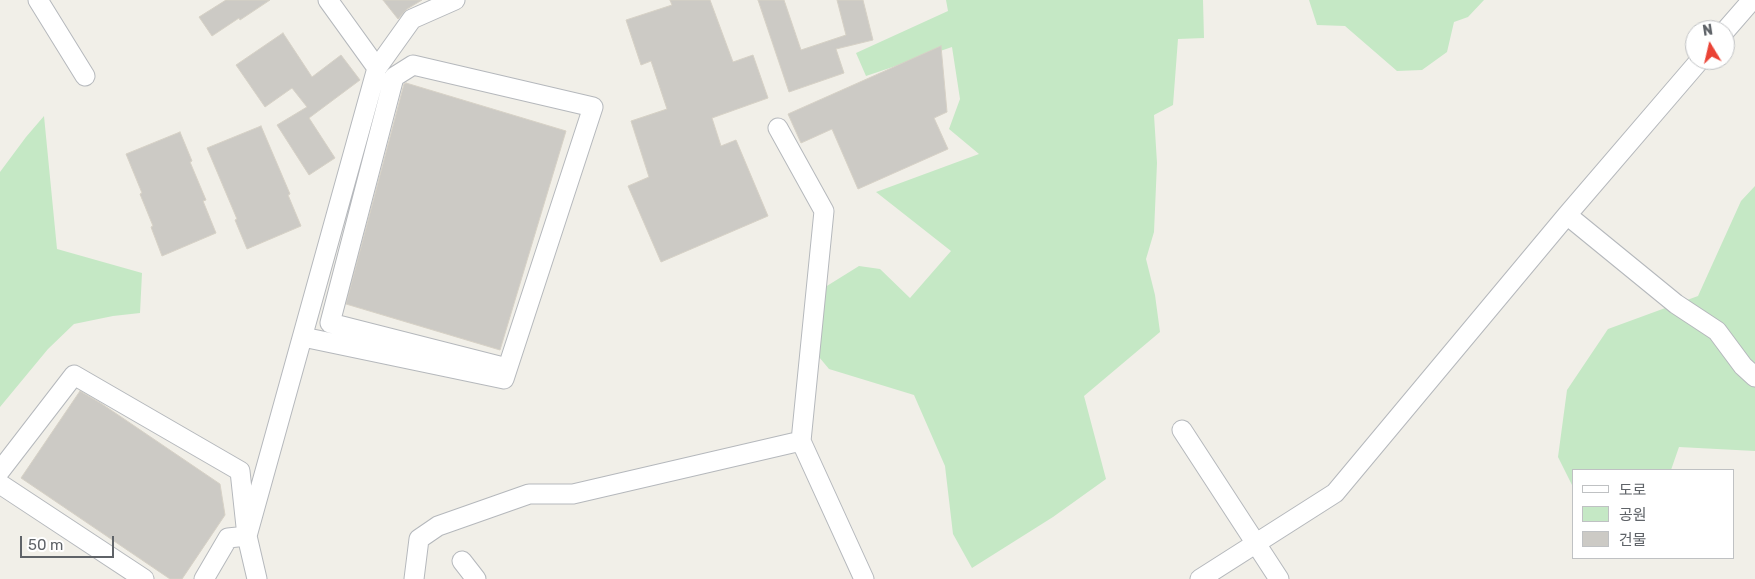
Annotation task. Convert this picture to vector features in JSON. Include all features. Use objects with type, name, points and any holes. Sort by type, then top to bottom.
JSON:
[{"type":"street","points":[[38,0],[85,76]]},
{"type":"street","points":[[328,0],[378,68]]},
{"type":"street","points":[[248,536],[378,68],[412,19],[455,0]]},
{"type":"street","points":[[1735,20],[1752,0]]},
{"type":"street","points":[[303,337],[504,379],[593,108],[413,65],[394,77],[330,323],[507,368]]},
{"type":"street","points":[[1200,579],[1335,493],[1567,215],[1691,70]]},
{"type":"street","points":[[778,128],[824,211],[801,441],[864,579]]},
{"type":"street","points":[[1567,215],[1676,304],[1718,331],[1742,366],[1755,377]]},
{"type":"street","points":[[0,472],[74,375],[240,471],[248,536],[257,579]]},
{"type":"street","points":[[1182,430],[1278,579]]},
{"type":"street","points":[[414,579],[419,539],[438,526],[529,494],[573,494],[801,441]]},
{"type":"street","points":[[0,484],[144,579]]},
{"type":"street","points":[[204,579],[228,538],[248,536]]},
{"type":"street","points":[[462,561],[476,579]]},
{"type":"green space","points":[[946,0],[1203,0],[1204,38],[1178,39],[1173,105],[1154,115],[1157,163],[1154,232],[1146,259],[1155,295],[1160,332],[1084,396],[1106,479],[1053,517],[972,568],[953,534],[945,466],[914,395],[829,369],[814,351],[822,289],[859,266],[880,269],[910,298],[951,251],[876,192],[979,154],[949,129],[960,99],[952,47],[866,76],[856,53],[948,11]]},
{"type":"green space","points":[[1309,0],[1484,0],[1468,17],[1454,22],[1447,52],[1422,70],[1397,71],[1345,26],[1317,25]]},
{"type":"green space","points":[[44,116],[57,249],[142,273],[140,313],[74,324],[48,349],[0,407],[0,172]]},
{"type":"green space","points":[[1755,186],[1755,451],[1679,447],[1671,469],[1572,469],[1572,485],[1558,457],[1567,390],[1608,329],[1698,296],[1741,201]]},
{"type":"building","points":[[226,0],[270,0],[212,36],[199,17]]},
{"type":"building","points":[[383,0],[422,0],[407,9],[398,19]]},
{"type":"building","points":[[670,0],[710,0],[733,62],[753,55],[768,98],[712,118],[721,146],[736,140],[768,216],[661,262],[628,186],[649,177],[631,121],[667,109],[651,61],[641,65],[626,20],[672,5]]},
{"type":"building","points":[[758,0],[784,0],[801,50],[846,35],[837,0],[863,0],[873,40],[836,49],[844,73],[789,92]]},
{"type":"building","points":[[283,33],[312,77],[341,55],[360,80],[309,118],[335,158],[309,175],[277,125],[307,107],[292,88],[265,107],[236,65]]},
{"type":"building","points":[[941,46],[947,112],[934,118],[948,149],[858,189],[832,129],[801,143],[788,114]]},
{"type":"building","points":[[406,83],[566,131],[500,350],[346,304],[404,84]]},
{"type":"building","points":[[261,126],[290,194],[288,195],[301,226],[247,249],[235,220],[237,219],[207,148]]},
{"type":"building","points":[[180,132],[206,200],[203,201],[216,233],[162,256],[151,227],[153,226],[140,194],[142,193],[126,154]]},
{"type":"building","points":[[80,391],[220,484],[225,515],[182,579],[170,579],[21,478]]}]
